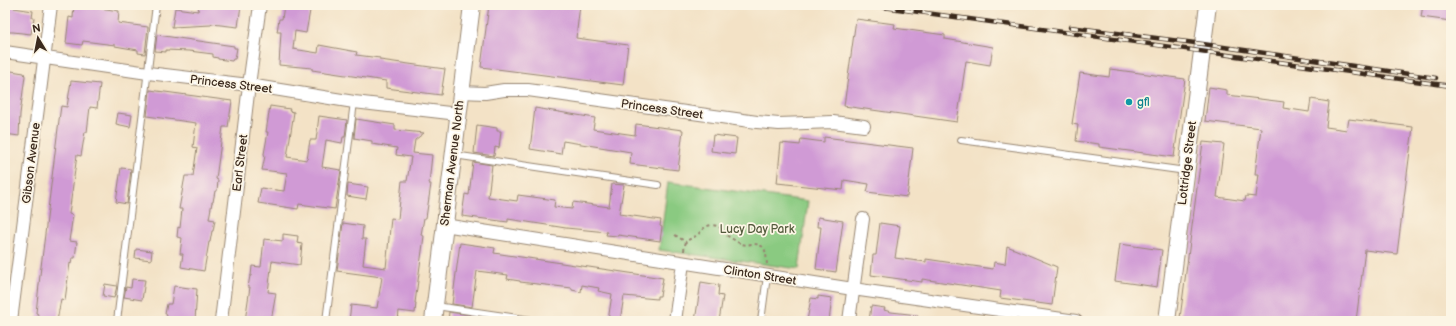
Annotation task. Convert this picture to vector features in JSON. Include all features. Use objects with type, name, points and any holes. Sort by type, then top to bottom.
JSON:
[{"type":"street","name":"Gibson Avenue","points":[[11,321],[51,5]]},
{"type":"street","name":"Earl Street","points":[[221,321],[260,5]]},
{"type":"street","name":"Sherman Avenue North","points":[[434,313],[460,92],[472,5]]},
{"type":"street","name":"Lottridge Street","points":[[1167,321],[1208,5]]},
{"type":"street","name":"Princess Street","points":[[5,52],[44,59],[249,85],[354,102],[458,114]]},
{"type":"street","name":"Princess Street","points":[[460,92],[485,94],[504,90],[528,90],[757,122],[779,124],[833,122],[864,126]]},
{"type":"street","points":[[849,321],[863,219]]},
{"type":"street","name":"Clinton Street","points":[[444,226],[853,289],[1076,321]]},
{"type":"street","points":[[675,321],[683,263]]},
{"type":"lane","points":[[117,321],[156,5]]},
{"type":"lane","points":[[326,321],[354,102]]},
{"type":"lane","points":[[961,140],[1186,171]]},
{"type":"lane","points":[[453,155],[658,185]]},
{"type":"lane","points":[[762,321],[767,276]]},
{"type":"lane","points":[[434,313],[538,321]]},
{"type":"path","points":[[683,263],[686,242],[706,227],[710,225],[718,226],[724,231],[725,235],[740,243],[746,245],[758,244],[764,248],[766,254],[767,276]]},
{"type":"path","points":[[675,235],[686,242]]},
{"type":"green space","name":"Lucy Day Park","points":[[668,182],[808,201],[799,269],[659,250]]},
{"type":"building","points":[[5,5],[15,5],[14,8],[33,11],[32,18],[34,18],[31,34],[5,32]]},
{"type":"building","points":[[74,5],[100,5],[100,8],[119,11],[118,23],[148,27],[145,54],[138,53],[138,50],[115,45],[83,41],[82,45],[66,43],[69,17],[73,18]]},
{"type":"building","points":[[199,5],[241,5],[238,27],[212,24],[172,27],[175,8],[198,11]]},
{"type":"building","points":[[284,5],[311,5],[306,33],[295,31],[293,49],[318,53],[319,45],[357,52],[356,55],[380,58],[380,60],[445,69],[441,95],[386,88],[386,81],[312,70],[312,68],[279,65],[281,32],[277,32],[279,19],[282,19]]},
{"type":"building","points":[[489,5],[580,5],[576,38],[628,45],[623,85],[481,67]]},
{"type":"building","points":[[1423,5],[1451,5],[1451,21],[1421,17]]},
{"type":"building","points":[[856,19],[895,24],[894,28],[945,35],[945,39],[993,47],[990,65],[966,61],[957,122],[844,106]]},
{"type":"building","points":[[157,35],[234,46],[234,48],[237,48],[235,59],[232,61],[218,59],[213,57],[213,54],[189,51],[155,51]]},
{"type":"building","name":"gfl","points":[[1110,69],[1185,79],[1174,157],[1099,147],[1099,144],[1076,141],[1078,125],[1072,124],[1080,73],[1109,77]]},
{"type":"building","points":[[5,70],[24,73],[25,76],[19,136],[5,134]]},
{"type":"building","points":[[71,81],[100,84],[97,108],[90,107],[87,132],[85,132],[81,156],[77,155],[69,214],[73,215],[69,241],[77,242],[75,258],[72,258],[71,264],[70,263],[65,300],[61,299],[57,321],[37,321],[38,314],[36,313],[40,275],[59,120],[61,106],[67,107]]},
{"type":"building","points":[[1209,87],[1227,90],[1227,95],[1284,102],[1283,108],[1309,112],[1311,99],[1329,102],[1326,127],[1347,130],[1349,119],[1413,127],[1397,254],[1365,250],[1356,321],[1321,319],[1321,321],[1188,321],[1180,318],[1203,142],[1224,144],[1217,197],[1245,201],[1246,196],[1256,197],[1259,174],[1255,174],[1261,128],[1205,121]]},
{"type":"building","points":[[150,90],[232,101],[228,127],[223,127],[216,179],[218,180],[217,191],[215,191],[209,219],[215,220],[209,242],[204,271],[181,267],[183,254],[180,254],[182,238],[177,237],[178,227],[180,228],[182,209],[179,209],[185,176],[193,176],[197,148],[193,147],[196,123],[147,116]]},
{"type":"building","points":[[270,106],[290,109],[289,111],[294,112],[287,157],[307,160],[310,140],[316,140],[319,116],[347,120],[345,137],[343,137],[342,143],[326,140],[322,167],[341,170],[335,209],[299,204],[298,209],[258,203],[261,188],[284,191],[287,173],[262,170],[268,132],[266,132]]},
{"type":"building","points":[[535,108],[595,118],[593,129],[635,135],[636,124],[683,130],[678,170],[630,164],[631,152],[563,141],[561,154],[530,149]]},
{"type":"building","points":[[118,113],[132,115],[130,127],[116,124]]},
{"type":"building","points":[[356,119],[395,125],[395,130],[424,133],[415,140],[413,153],[432,155],[429,184],[431,184],[426,218],[424,218],[421,235],[424,236],[415,313],[399,311],[398,321],[349,321],[351,305],[377,308],[382,277],[337,271],[343,223],[363,226],[362,239],[366,239],[363,265],[386,268],[391,218],[398,219],[402,181],[407,181],[411,157],[396,155],[397,148],[372,144],[372,141],[354,138]]},
{"type":"building","points":[[477,125],[497,128],[497,131],[501,131],[499,148],[495,147],[494,156],[474,153]]},
{"type":"building","points":[[713,135],[737,138],[735,154],[711,151]]},
{"type":"building","points":[[824,137],[913,148],[907,197],[867,192],[869,184],[844,180],[843,190],[777,183],[781,143],[800,145],[801,139],[824,142]]},
{"type":"building","points":[[473,162],[492,165],[488,197],[517,201],[518,195],[555,200],[554,207],[572,209],[573,202],[609,207],[612,184],[624,185],[619,214],[661,220],[660,226],[662,227],[660,241],[618,235],[606,235],[607,232],[566,228],[508,219],[508,222],[462,216],[465,194],[469,195]]},
{"type":"building","points":[[121,168],[131,169],[127,204],[116,202]]},
{"type":"building","points":[[348,184],[368,187],[366,199],[347,196]]},
{"type":"building","points":[[818,217],[843,221],[836,272],[816,269],[821,227],[817,227]]},
{"type":"building","points":[[880,223],[900,226],[895,258],[926,262],[926,259],[993,269],[994,262],[1005,264],[1007,246],[1057,267],[1052,305],[1000,298],[1001,291],[922,279],[922,282],[871,275],[873,255],[876,255]]},
{"type":"building","points":[[283,234],[298,236],[297,243],[302,244],[300,265],[272,261],[268,292],[276,293],[271,321],[245,321],[250,287],[248,287],[252,266],[261,267],[264,239],[283,241]]},
{"type":"building","points":[[460,243],[495,248],[494,253],[663,278],[660,296],[657,296],[657,299],[624,296],[620,321],[608,321],[612,294],[598,291],[599,288],[582,285],[581,292],[572,290],[572,288],[520,282],[507,279],[508,275],[477,271],[472,307],[452,304]]},
{"type":"building","points":[[1120,244],[1162,250],[1157,287],[1115,281]]},
{"type":"building","points":[[136,249],[152,251],[151,260],[135,258]]},
{"type":"building","points":[[132,279],[145,280],[142,300],[124,297],[126,287],[131,288]]},
{"type":"building","points":[[701,282],[719,285],[718,295],[723,296],[719,321],[695,321]]},
{"type":"building","points":[[105,284],[117,286],[114,298],[103,296]]},
{"type":"building","points":[[174,286],[197,289],[195,321],[166,321],[167,314],[165,314],[167,304],[171,304]]},
{"type":"building","points":[[818,296],[832,298],[829,321],[807,321],[811,298],[818,299]]},
{"type":"building","points":[[871,306],[885,308],[884,310],[891,312],[918,315],[918,321],[869,321]]},
{"type":"building","points":[[449,312],[470,315],[469,321],[448,321]]},
{"type":"railway","points":[[869,5],[1451,86]]},
{"type":"railway","points":[[1070,27],[1203,44],[1436,78]]},
{"type":"place","name":"gfl","points":[[1129,102]]}]
